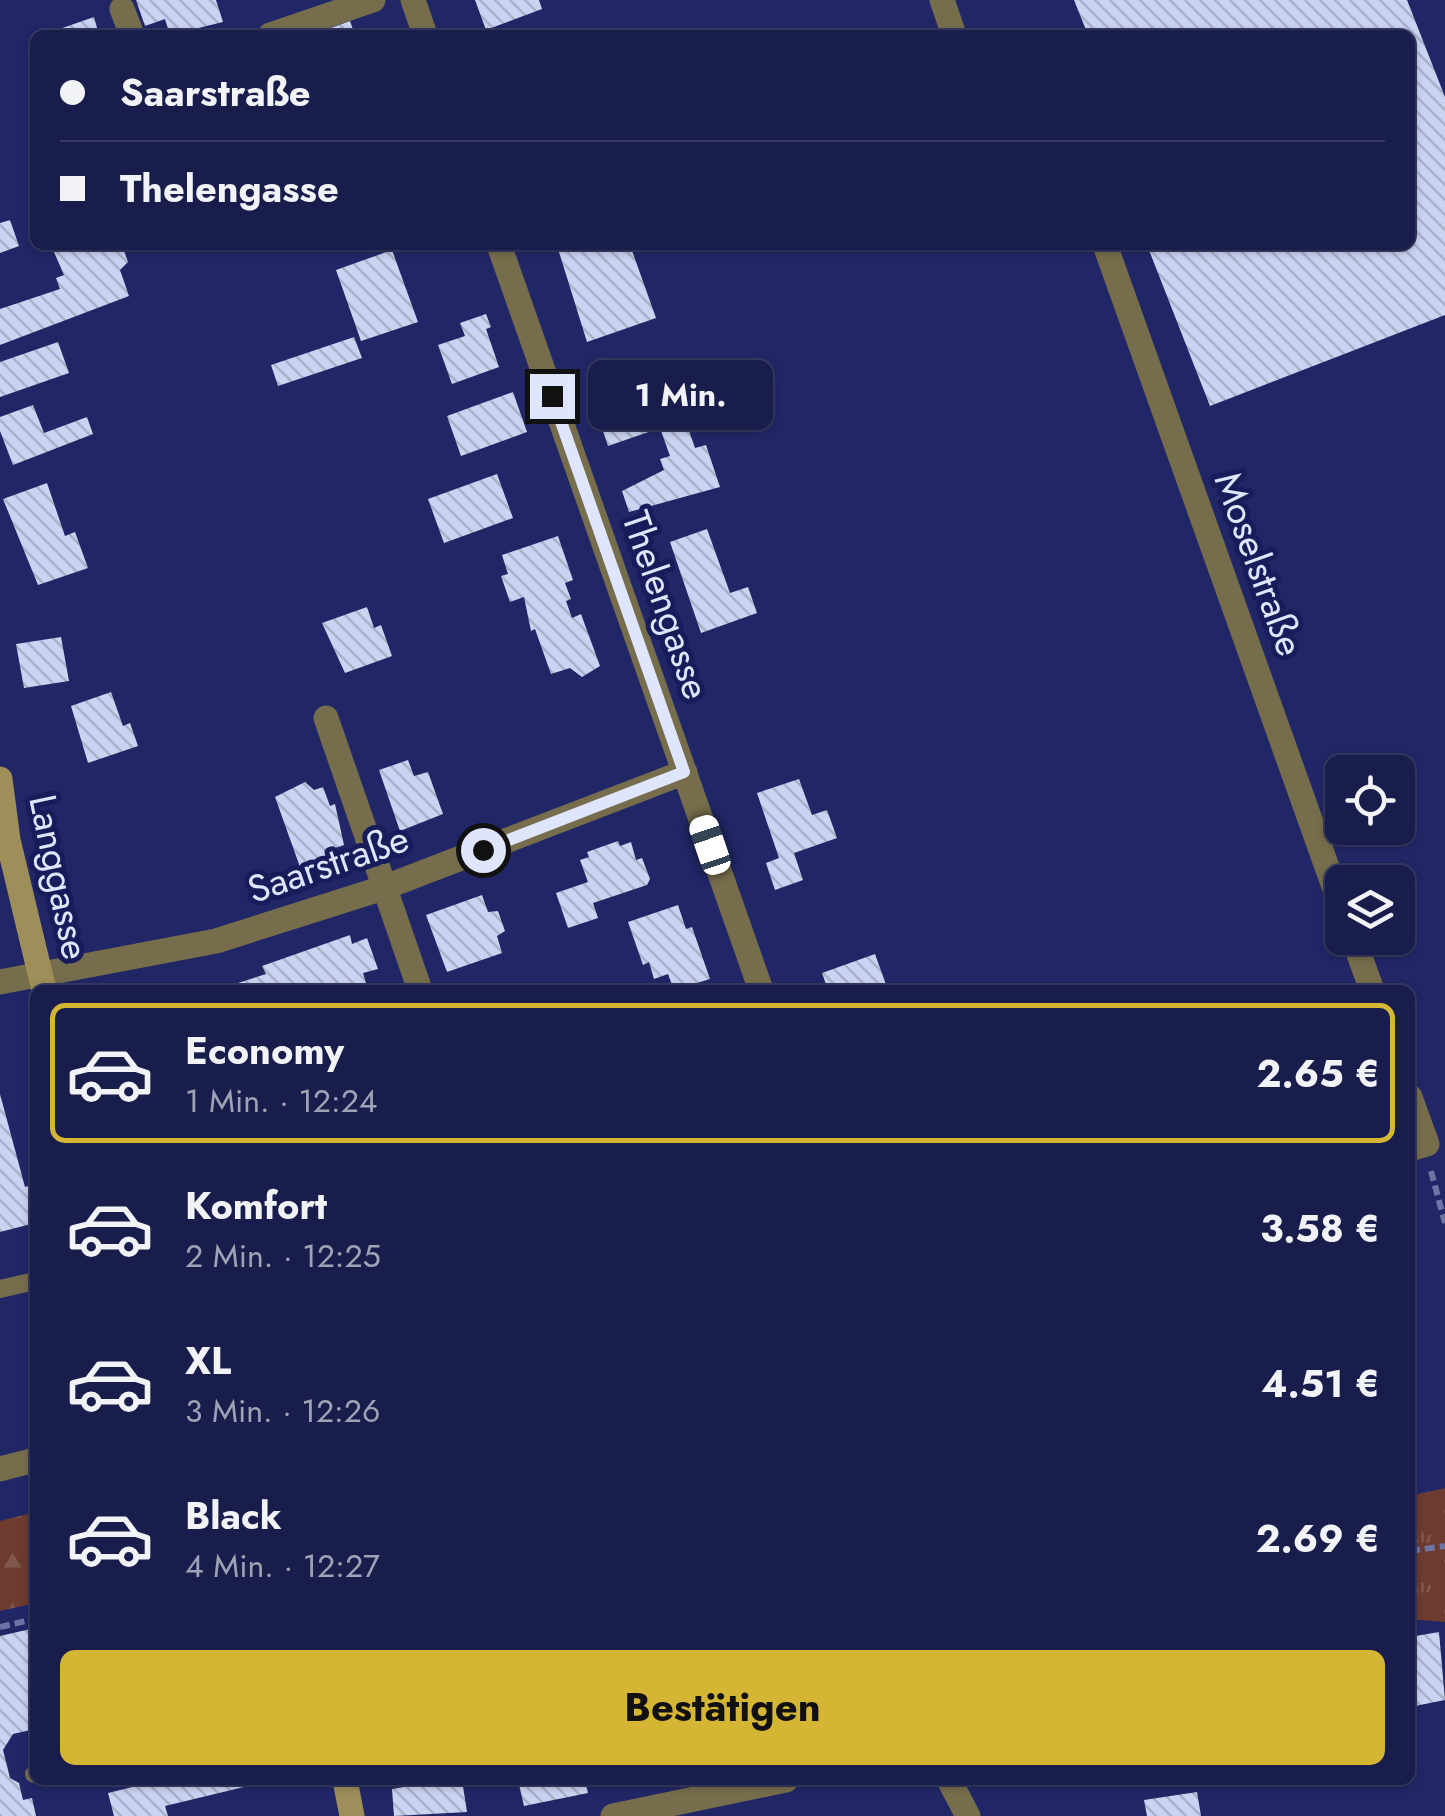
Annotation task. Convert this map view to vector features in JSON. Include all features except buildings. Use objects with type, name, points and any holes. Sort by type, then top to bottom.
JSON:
[{"type":"street","points":[[285,30],[372,0]]},
{"type":"street","points":[[413,0],[423,30]]},
{"type":"street","points":[[942,0],[952,30]]},
{"type":"street","points":[[122,9],[130,30]]},
{"type":"street","name":"Thelengasse","points":[[501,250],[759,985]]},
{"type":"street","name":"Moselstraße","points":[[1107,250],[1326,865]]},
{"type":"street","points":[[326,718],[418,985]]},
{"type":"street","name":"Saarstraße","points":[[0,982],[43,982],[216,941],[382,888],[684,772]]},
{"type":"street","name":"Langgasse","points":[[0,779],[8,840],[43,982]]},
{"type":"street","points":[[1359,955],[1370,985]]},
{"type":"street","points":[[0,1469],[30,1461]]},
{"type":"street","points":[[346,1785],[352,1816]]},
{"type":"street","points":[[614,1816],[684,1790],[735,1785]]},
{"type":"street","points":[[952,1785],[968,1816]]},
{"type":"lane","points":[[0,1289],[30,1282]]},
{"type":"path","points":[[1418,1146],[1445,1223]]},
{"type":"path","points":[[1415,1550],[1445,1546]]},
{"type":"path","points":[[0,1627],[30,1620]]},
{"type":"green space","points":[[1445,1488],[1445,1622],[1415,1619],[1415,1495]]},
{"type":"green space","points":[[30,1513],[30,1604],[0,1611],[0,1521]]},
{"type":"route","points":[[483,850],[684,772],[552,396]]}]
